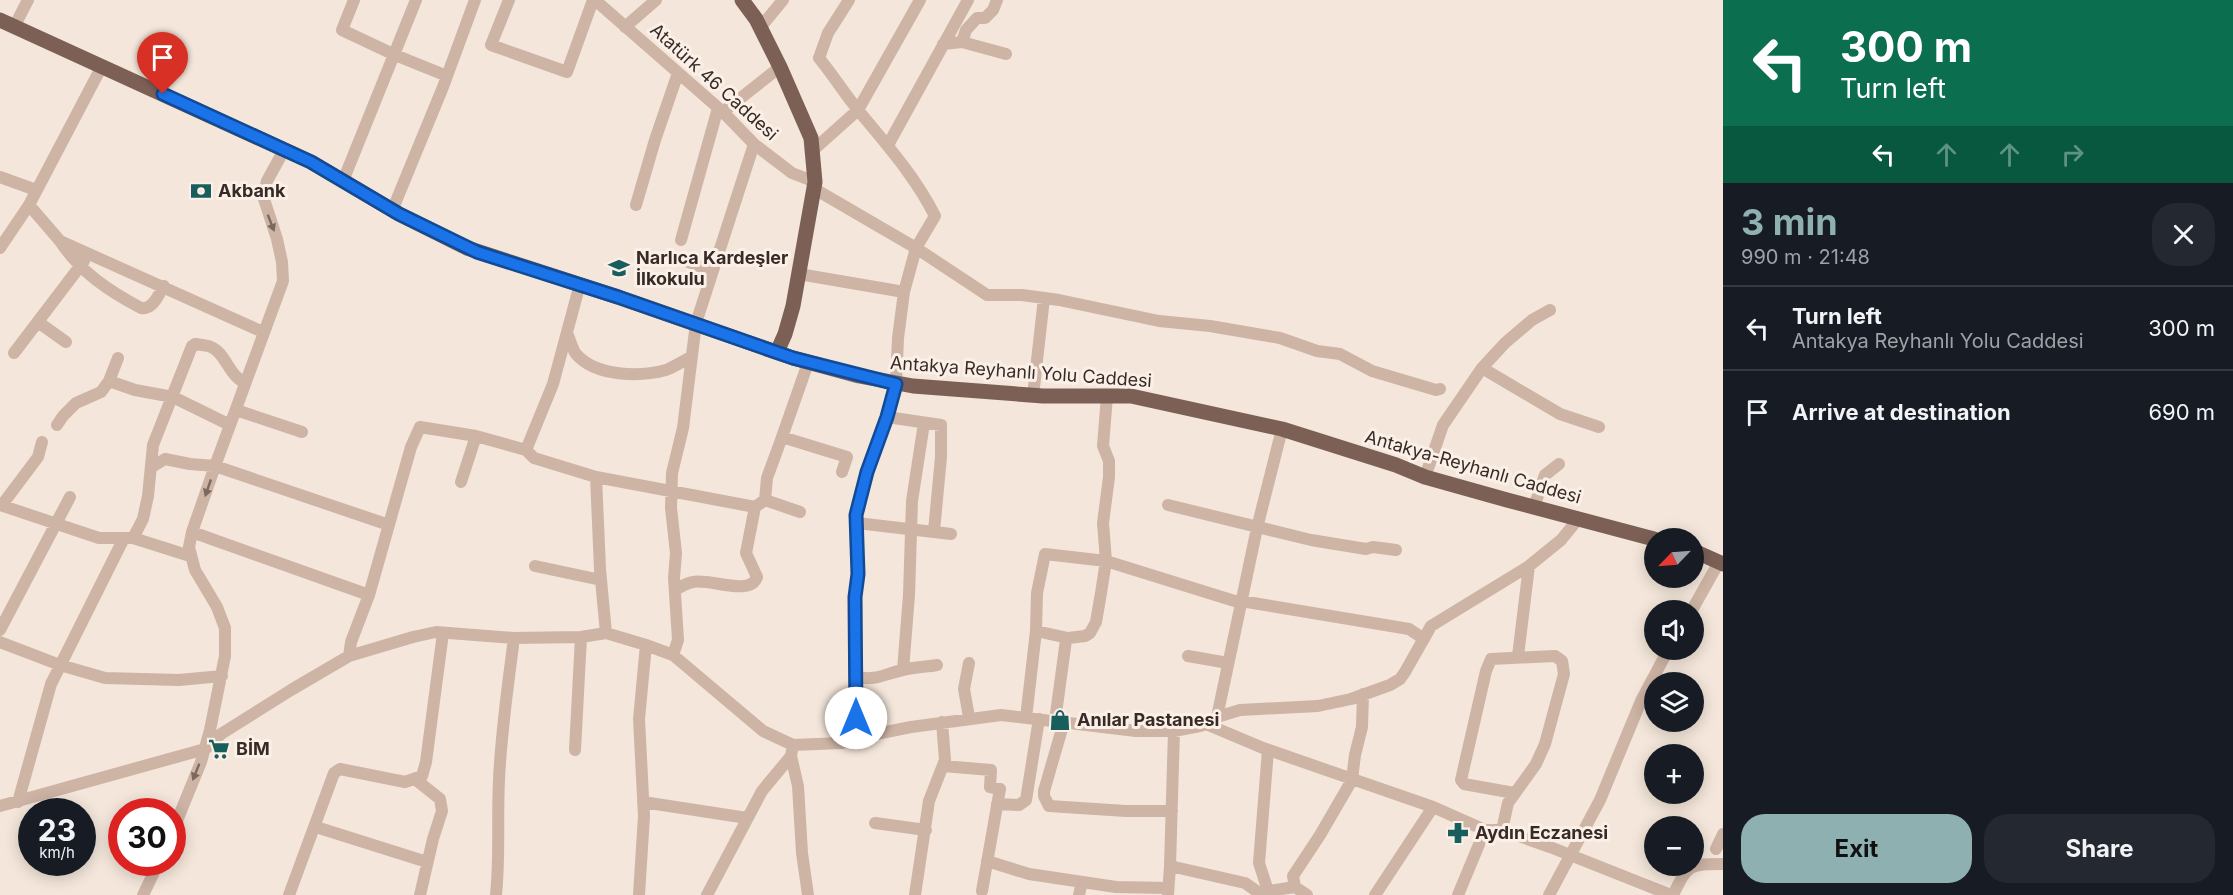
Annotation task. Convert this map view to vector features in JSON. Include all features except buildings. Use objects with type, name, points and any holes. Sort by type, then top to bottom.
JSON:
[{"type":"main road","points":[[742,0],[760,28],[780,67],[811,138],[814,185],[788,325],[777,352]]},
{"type":"main road","name":"Antakya Reyhanlı Yolu Caddesi","points":[[7,23],[311,162],[392,210],[477,252],[580,284],[808,363],[896,384],[1032,396],[1131,396],[1282,429]]},
{"type":"main road","name":"Antakya-Reyhanlı Caddesi","points":[[1282,429],[1396,465],[1425,477],[1644,536]]},
{"type":"main road","points":[[1704,555],[1721,563]]},
{"type":"street","points":[[7,23],[28,0]]},
{"type":"street","points":[[354,0],[342,30],[447,76]]},
{"type":"street","points":[[343,181],[416,0]]},
{"type":"street","points":[[392,210],[447,76],[475,0]]},
{"type":"street","points":[[509,0],[491,45],[567,72],[594,0]]},
{"type":"street","name":"Atatürk 46 Caddesi","points":[[594,0],[678,72],[754,144],[792,173],[916,248],[987,295],[1022,295],[1044,298],[1159,321],[1210,326],[1280,338],[1317,351],[1340,354],[1372,371],[1436,390],[1440,389]]},
{"type":"street","points":[[625,27],[656,0]]},
{"type":"street","points":[[760,28],[783,0]]},
{"type":"street","points":[[849,0],[828,33],[819,58],[925,195],[935,216],[916,248],[904,292],[898,338],[896,384],[867,472],[856,515],[858,574],[855,597],[856,738]]},
{"type":"street","points":[[811,152],[858,111],[920,0]]},
{"type":"street","points":[[888,145],[968,0]]},
{"type":"street","points":[[962,42],[966,30],[977,18],[985,18],[993,10],[997,0]]},
{"type":"street","points":[[943,44],[962,42],[1006,54]]},
{"type":"street","points":[[0,248],[29,205],[102,66]]},
{"type":"street","points":[[681,240],[720,110],[780,67]]},
{"type":"street","points":[[636,206],[678,72]]},
{"type":"street","points":[[673,655],[678,640],[675,590],[676,553],[671,508],[672,473],[687,397],[696,323],[754,144]]},
{"type":"street","points":[[186,798],[205,748],[213,734],[225,656],[225,628],[217,607],[195,570],[189,547],[215,466],[283,281],[277,239],[263,196],[267,181],[284,150]]},
{"type":"street","points":[[0,177],[36,190]]},
{"type":"street","points":[[29,205],[79,265],[110,292],[145,309],[151,306],[164,286]]},
{"type":"street","points":[[60,241],[263,332]]},
{"type":"street","points":[[14,353],[79,265],[91,253]]},
{"type":"street","points":[[675,257],[712,271]]},
{"type":"street","points":[[799,274],[904,292]]},
{"type":"street","points":[[526,450],[553,384],[580,284]]},
{"type":"street","points":[[1032,396],[1044,298]]},
{"type":"street","points":[[1425,477],[1443,425],[1482,368],[1504,343],[1532,320],[1550,310]]},
{"type":"street","points":[[38,322],[66,342]]},
{"type":"street","points":[[567,333],[576,354],[592,365],[610,372],[627,375],[659,371],[691,357]]},
{"type":"street","points":[[19,798],[51,684],[128,539],[142,519],[152,467],[153,445],[192,346],[195,344],[213,347],[237,379],[245,383]]},
{"type":"street","points":[[57,425],[76,403],[101,392],[109,381],[118,358]]},
{"type":"street","points":[[675,590],[694,581],[723,583],[744,588],[755,583],[757,577],[746,553],[767,478],[808,363]]},
{"type":"street","points":[[1482,368],[1560,414],[1599,427]]},
{"type":"street","points":[[109,381],[135,390],[173,397],[230,425]]},
{"type":"street","points":[[1036,631],[1068,638],[1084,636],[1090,633],[1096,622],[1106,561],[1103,523],[1109,477],[1103,437],[1107,396]]},
{"type":"street","points":[[236,410],[302,432]]},
{"type":"street","points":[[887,417],[941,425],[941,457],[934,531]]},
{"type":"street","points":[[903,670],[909,595],[912,501],[924,423]]},
{"type":"street","points":[[349,656],[351,642],[369,595],[411,447],[420,427],[476,436],[526,450],[534,458],[597,477],[760,503],[800,512]]},
{"type":"street","points":[[1217,717],[1257,528],[1282,429]]},
{"type":"street","points":[[460,482],[476,436]]},
{"type":"street","points":[[782,436],[847,457],[842,472]]},
{"type":"street","points":[[42,442],[38,457],[1,505],[99,537],[128,539],[190,556]]},
{"type":"street","points":[[152,467],[165,459],[215,466],[388,525]]},
{"type":"street","points":[[1534,507],[1545,475],[1559,464]]},
{"type":"street","points":[[597,477],[601,580],[606,633]]},
{"type":"street","points":[[0,630],[70,497]]},
{"type":"street","points":[[1168,505],[1311,540],[1366,549],[1396,550]]},
{"type":"street","points":[[1200,726],[1217,717],[1240,710],[1318,706],[1351,699],[1390,685],[1400,679],[1431,626],[1529,566],[1561,540],[1579,518]]},
{"type":"street","points":[[857,524],[951,534]]},
{"type":"street","points":[[192,532],[369,595]]},
{"type":"street","points":[[1026,718],[1036,631],[1037,593],[1045,554],[1106,561],[1241,602],[1409,629],[1424,639]]},
{"type":"street","points":[[1698,600],[1721,563]]},
{"type":"street","points":[[535,566],[601,580]]},
{"type":"street","points":[[1518,656],[1529,566]]},
{"type":"street","points":[[213,734],[349,656],[413,637],[443,633],[514,638],[581,637],[606,633],[673,655],[763,731],[792,750],[842,743],[856,738],[969,717],[1001,715],[1136,731],[1174,731],[1206,724],[1268,750],[1433,807],[1485,830],[1502,830],[1672,895],[1682,876],[1692,866],[1723,864]]},
{"type":"street","points":[[289,895],[334,773],[340,770],[405,782],[422,776],[426,762],[443,633]]},
{"type":"street","points":[[575,750],[581,637]]},
{"type":"street","points":[[496,895],[501,743],[514,638]]},
{"type":"street","points":[[1068,638],[1060,722],[1044,791],[1049,806],[1126,811],[1172,811]]},
{"type":"street","points":[[0,642],[60,665],[105,678],[179,680],[222,676]]},
{"type":"street","points":[[639,895],[644,816],[639,718],[646,645]]},
{"type":"street","points":[[1188,656],[1228,663]]},
{"type":"street","points":[[1502,830],[1508,804],[1531,772],[1545,744],[1564,674],[1562,661],[1555,656],[1491,659],[1486,671],[1461,780],[1464,784],[1514,793]]},
{"type":"street","points":[[1549,895],[1600,800],[1641,701],[1663,660]]},
{"type":"street","points":[[969,663],[964,689],[969,717]]},
{"type":"street","points":[[856,677],[868,679],[903,670],[937,665]]},
{"type":"street","points":[[1307,895],[1295,887],[1293,876],[1352,780],[1354,755],[1362,727],[1363,694]]},
{"type":"street","points":[[998,804],[1019,805],[1026,800],[1039,719]]},
{"type":"street","points":[[915,895],[929,801],[945,760],[942,722]]},
{"type":"street","points":[[987,861],[1029,874],[1168,892],[1174,731]]},
{"type":"street","points":[[32,798],[205,748]]},
{"type":"street","points":[[707,895],[762,791],[792,750]]},
{"type":"street","points":[[792,750],[798,786],[802,853],[808,895]]},
{"type":"street","points":[[1265,894],[1259,863],[1268,750]]},
{"type":"street","points":[[943,766],[991,770],[990,787],[1000,789],[982,891]]},
{"type":"street","points":[[415,779],[440,799],[442,811],[420,895]]},
{"type":"street","points":[[0,806],[18,802]]},
{"type":"street","points":[[643,802],[747,818]]},
{"type":"street","points":[[1375,895],[1433,807]]},
{"type":"street","points":[[875,823],[926,830]]},
{"type":"street","points":[[316,827],[427,862]]},
{"type":"street","points":[[1458,895],[1485,830]]},
{"type":"street","points":[[1716,849],[1723,834]]},
{"type":"street","points":[[1170,866],[1245,883],[1265,894],[1295,887]]},
{"type":"street","points":[[143,895],[152,876]]},
{"type":"street","points":[[1079,895],[1082,882]]},
{"type":"place","name":"Akbank","points":[[201,191]]},
{"type":"place","name":"Narlıca Kardeşler İlkokulu","points":[[619,268]]},
{"type":"place","name":"Anılar Pastanesi","points":[[1060,720]]},
{"type":"place","name":"BİM","points":[[219,749]]},
{"type":"place","name":"Aydın Eczanesi","points":[[1458,833]]},
{"type":"route","points":[[163,94],[311,162],[399,214],[477,252],[580,284],[808,363],[896,384],[867,472],[856,515],[858,574],[855,597],[856,718]]}]
